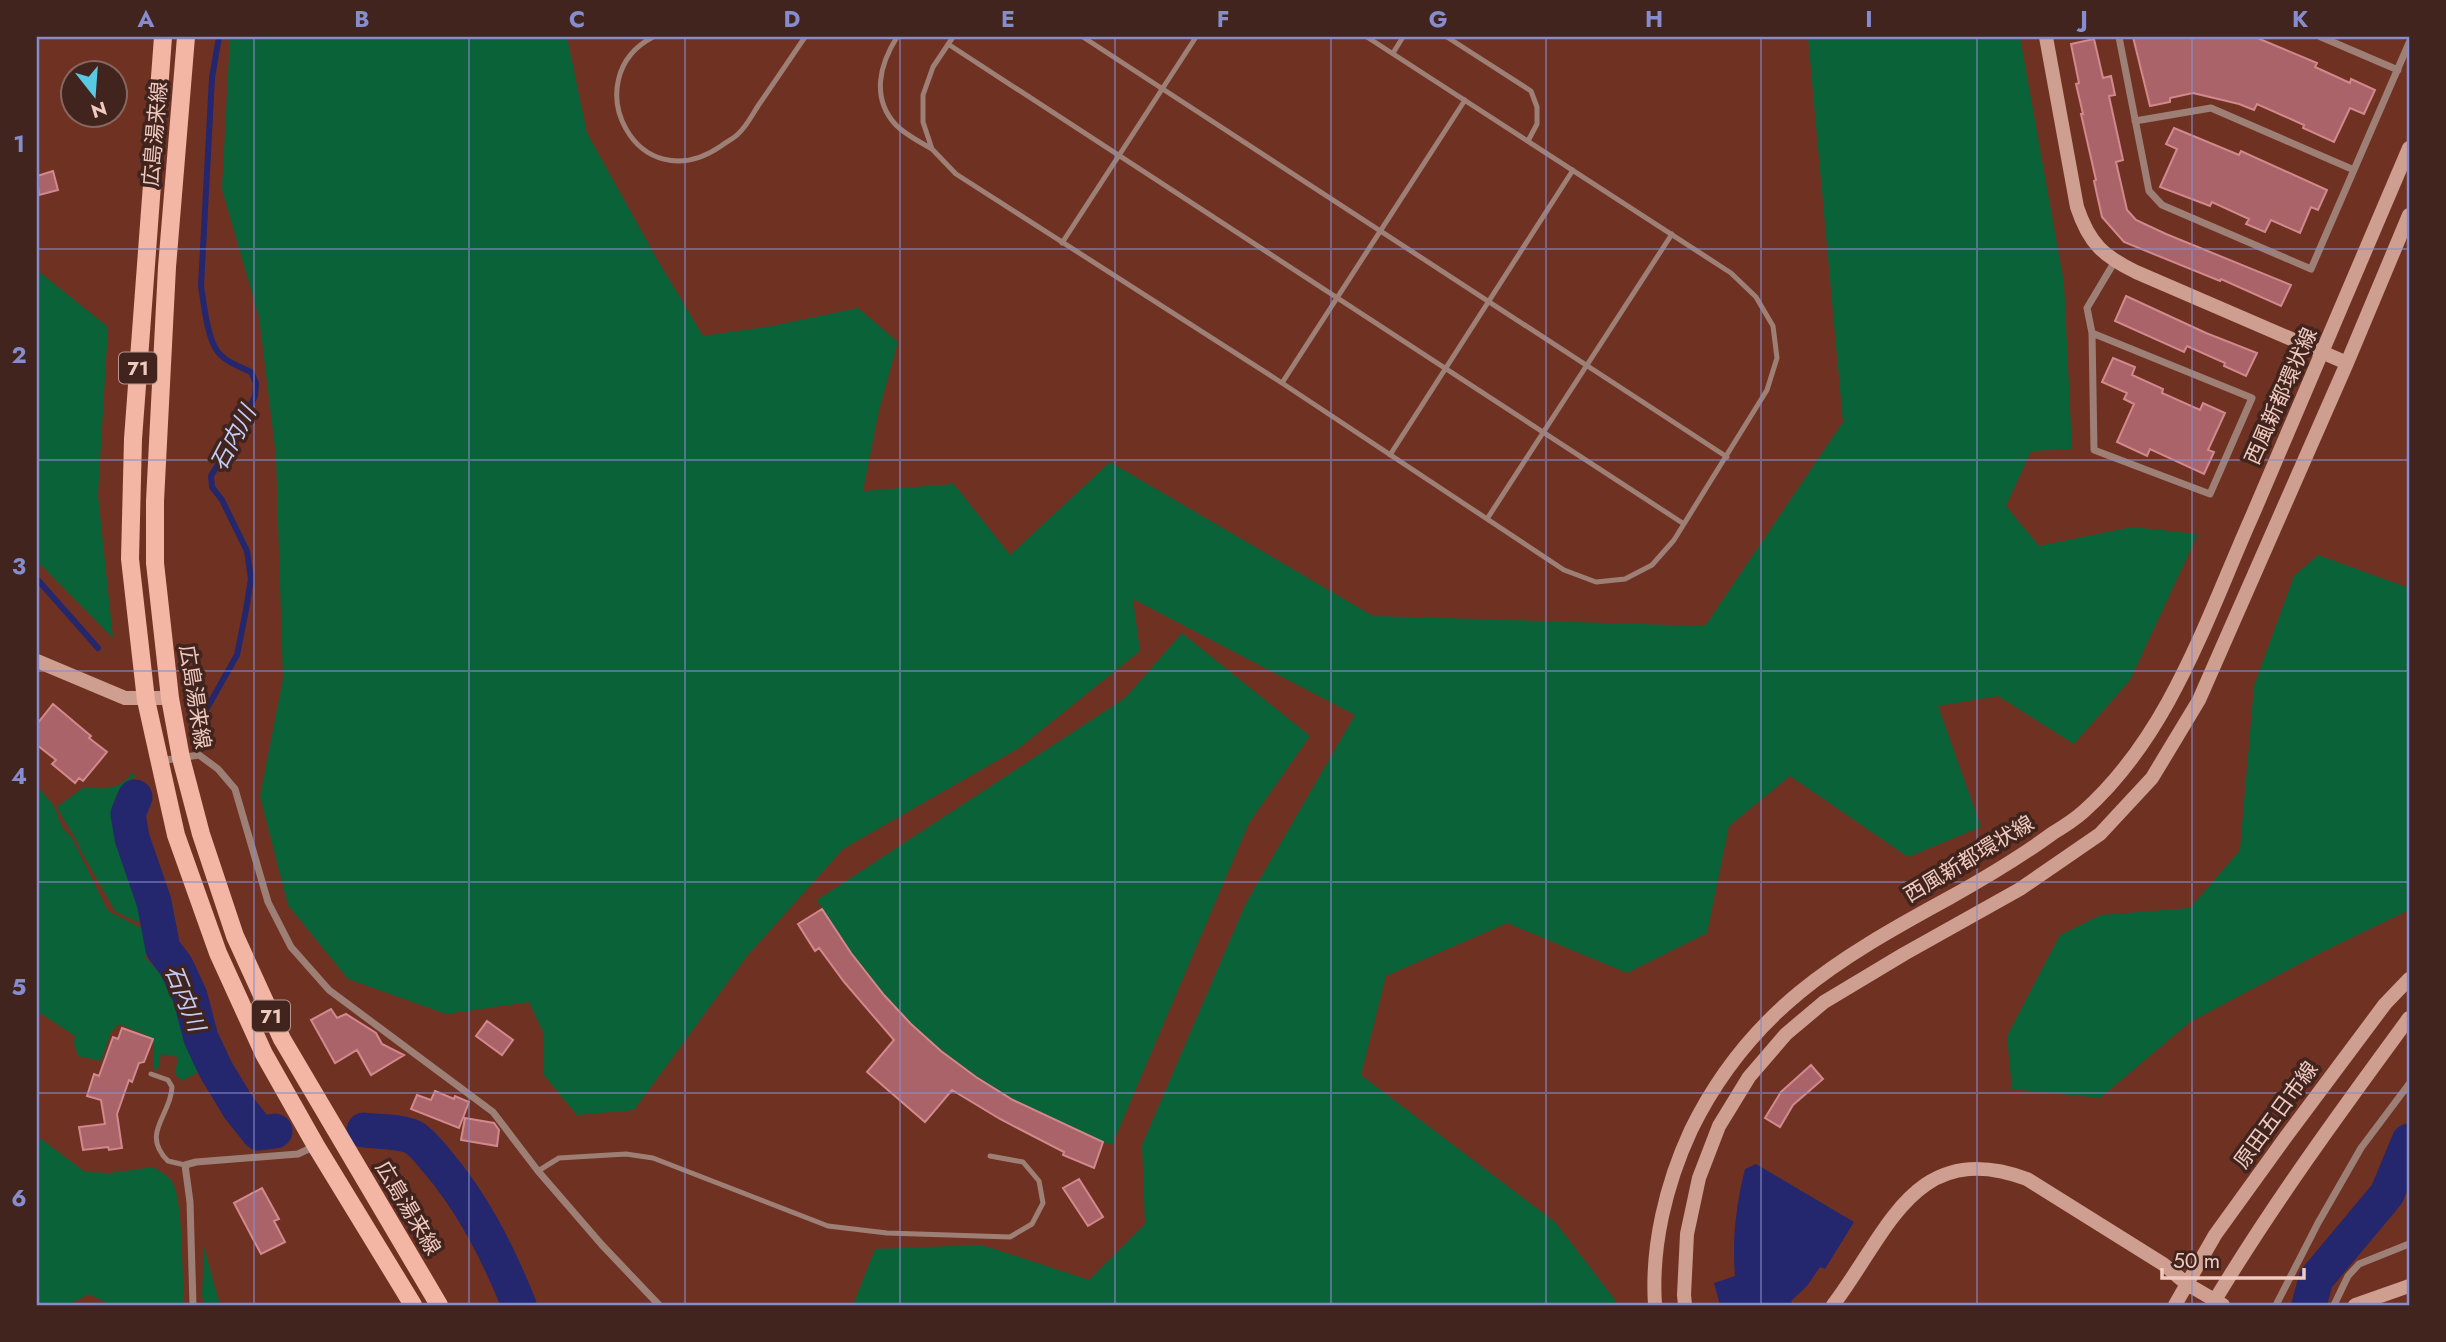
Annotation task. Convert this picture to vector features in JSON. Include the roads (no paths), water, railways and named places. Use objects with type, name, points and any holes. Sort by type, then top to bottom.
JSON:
[{"type":"main road","name":"広島湯来線","points":[[163,37],[133,439],[130,559],[146,700],[176,835],[218,953],[264,1054],[412,1305]]},
{"type":"main road","name":"広島湯来線","points":[[186,37],[167,267],[155,501],[155,563],[170,698],[181,758],[201,834],[235,936],[282,1039],[439,1305]]},
{"type":"street","points":[[2046,37],[2077,207],[2084,228],[2094,245],[2115,261],[2347,363]]},
{"type":"street","points":[[2119,37],[2149,191],[2162,205],[2311,269],[2409,43]]},
{"type":"street","points":[[2321,37],[2398,70]]},
{"type":"street","points":[[2135,121],[2211,108],[2354,170]]},
{"type":"street","name":"西風新都環状線","points":[[1655,1305],[1654,1289],[1662,1209],[1675,1170],[1705,1102],[1735,1057],[1771,1017],[1811,981],[1890,930],[2010,864],[2082,813],[2133,757],[2175,691],[2409,148]]},
{"type":"street","points":[[1685,1305],[1687,1234],[1699,1178],[1719,1126],[1749,1077],[1786,1034],[1824,1002],[2020,889],[2100,834],[2152,778],[2199,700],[2409,215]]},
{"type":"street","points":[[2092,333],[2252,398],[2210,494],[2094,450],[2092,333],[2087,308],[2115,261]]},
{"type":"street","points":[[37,661],[125,698],[170,698]]},
{"type":"street","points":[[159,761],[199,755],[218,769],[235,789],[268,902],[298,956],[328,990],[493,1112],[538,1171],[659,1305]]},
{"type":"street","name":"原田五日市線","points":[[2175,1305],[2215,1235],[2385,1003],[2409,979]]},
{"type":"street","points":[[1833,1305],[1890,1218],[1912,1194],[1935,1178],[1958,1170],[1983,1168],[2006,1171],[2026,1179],[2163,1264],[2217,1304],[2312,1149],[2409,1018]]},
{"type":"street","points":[[2276,1305],[2318,1223],[2361,1148],[2409,1084]]},
{"type":"street","points":[[193,1305],[190,1202],[185,1165],[298,1154],[316,1146]]},
{"type":"street","points":[[2334,1305],[2348,1276],[2359,1264],[2409,1244]]},
{"type":"street","points":[[2355,1305],[2409,1286]]},
{"type":"lane","points":[[653,37],[641,43],[623,65],[617,92],[620,120],[636,143],[654,157],[677,162],[708,155],[738,134],[805,37]]},
{"type":"lane","points":[[898,37],[881,69],[878,88],[885,110],[896,126],[932,149],[956,174],[1282,383],[1564,570],[1596,582],[1625,579],[1652,565],[1674,540],[1767,390],[1777,358],[1773,326],[1756,297],[1731,273],[1367,37]]},
{"type":"lane","points":[[932,149],[923,122],[923,95],[933,67],[953,37]]},
{"type":"lane","points":[[1083,37],[1727,457]]},
{"type":"lane","points":[[1062,243],[1196,37]]},
{"type":"lane","points":[[1393,53],[1403,37]]},
{"type":"lane","points":[[1447,37],[1531,91],[1537,107],[1537,124],[1528,141]]},
{"type":"lane","points":[[948,44],[1684,524]]},
{"type":"lane","points":[[1282,383],[1465,100]]},
{"type":"lane","points":[[1390,455],[1573,170]]},
{"type":"lane","points":[[1487,519],[1672,234]]},
{"type":"lane","points":[[151,1074],[168,1080],[172,1087],[157,1129],[157,1146],[168,1161],[185,1165]]},
{"type":"lane","points":[[538,1171],[559,1158],[626,1154],[653,1157],[828,1226],[887,1233],[1010,1237],[1032,1224],[1043,1203],[1040,1181],[1023,1162],[989,1156]]},
{"type":"waterway","name":"石内川","points":[[202,717],[237,655],[251,579],[247,551],[222,500],[212,487],[211,476],[255,396],[256,383],[251,372],[225,359],[214,346],[206,320],[201,286],[212,78],[219,37]]},
{"type":"waterway","points":[[37,579],[98,648]]},
{"type":"waterway","name":"石内川","points":[[135,797],[128,814],[132,838],[154,902],[163,949],[176,966],[190,996],[201,1038],[239,1108],[259,1133],[275,1131]]},
{"type":"waterway","name":"石内川","points":[[364,1130],[407,1135],[425,1147],[473,1211],[519,1305]]},
{"type":"waterway","name":"石内川","points":[[2309,1305],[2316,1279],[2387,1194],[2409,1141]]}]
